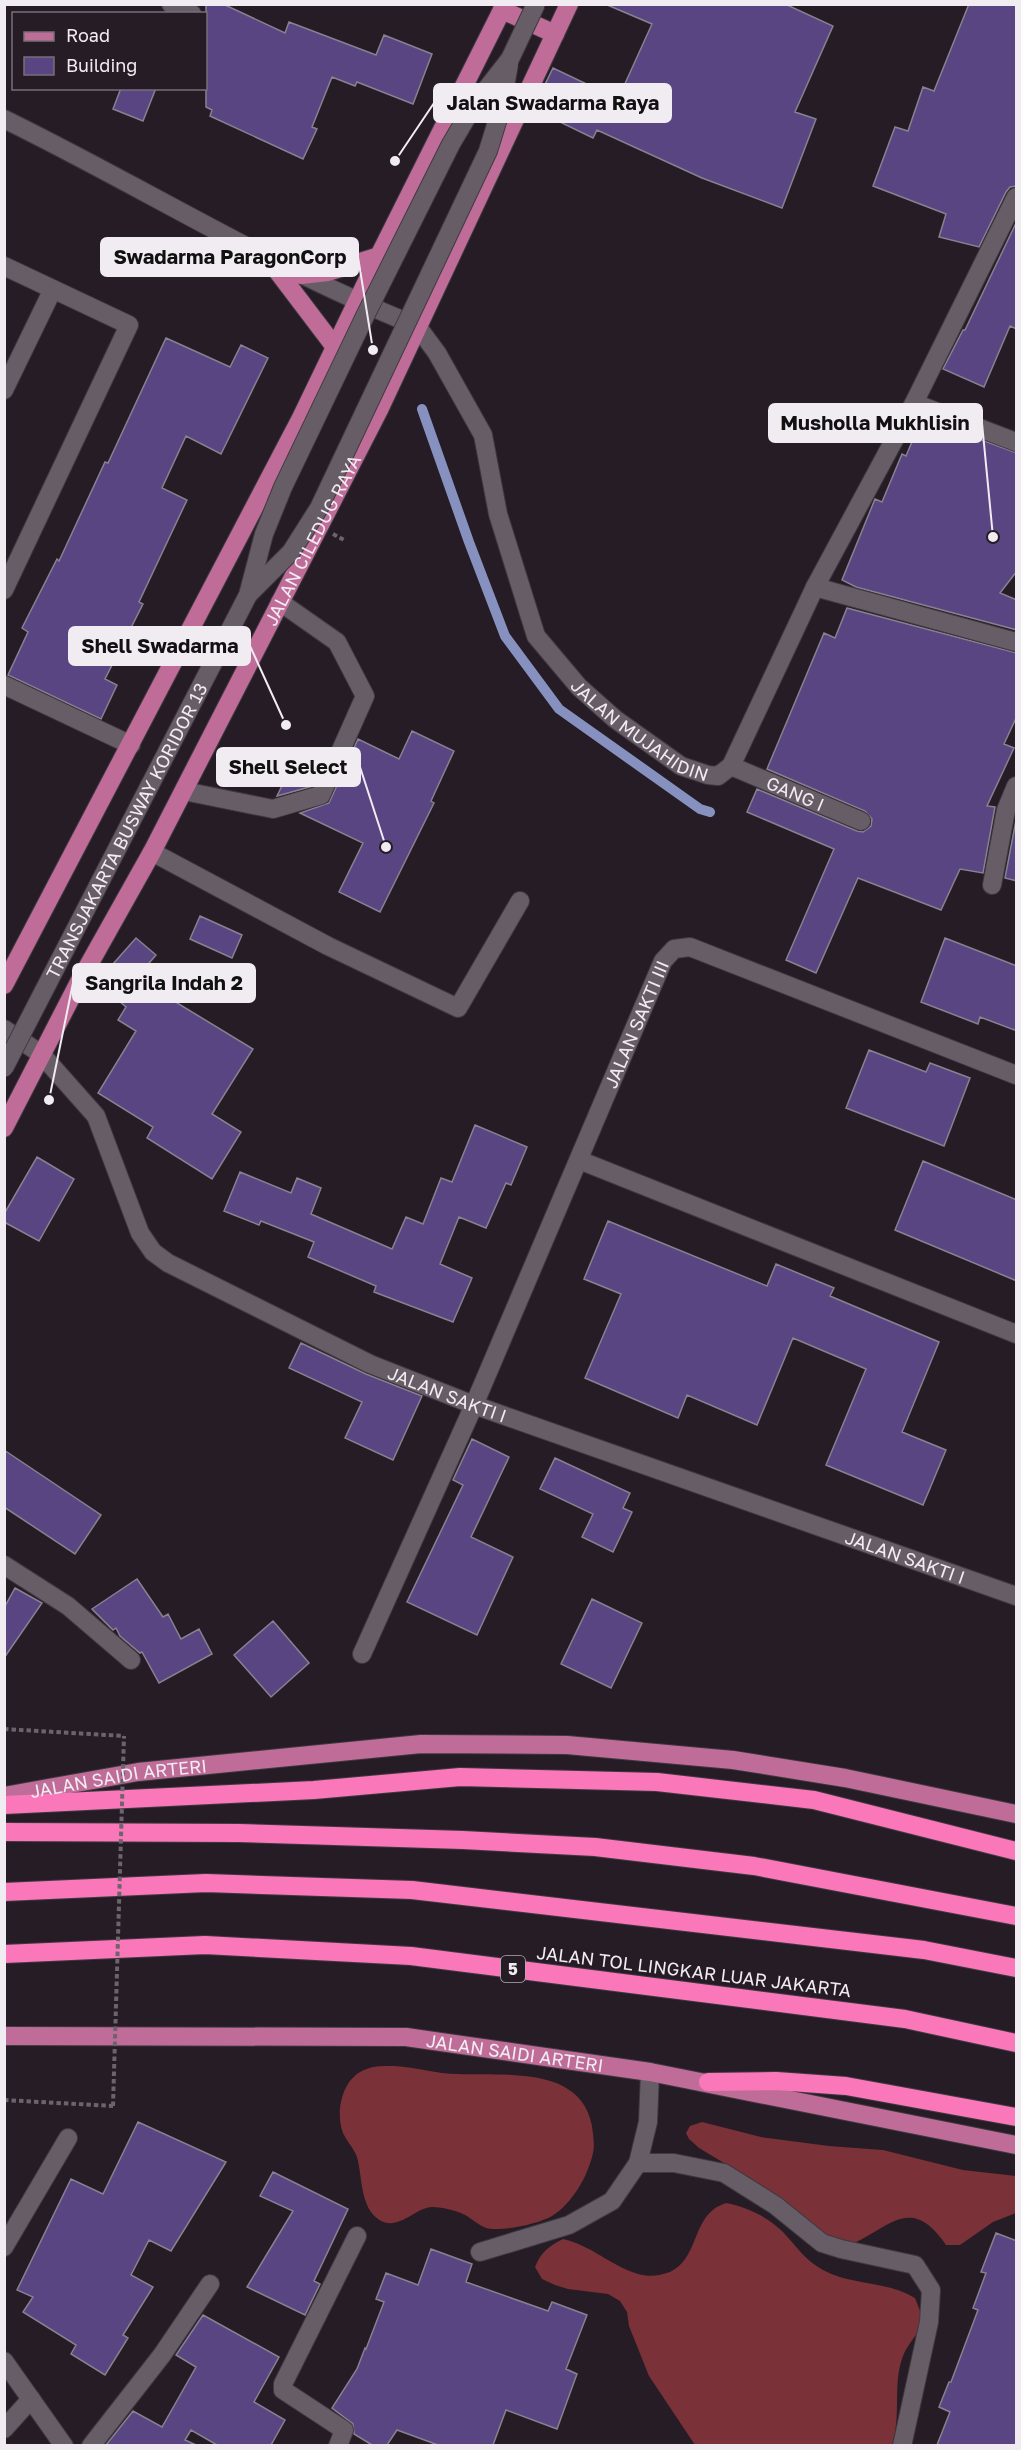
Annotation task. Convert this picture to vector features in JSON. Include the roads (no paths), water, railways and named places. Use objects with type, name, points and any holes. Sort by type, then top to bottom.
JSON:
[{"type":"highway","points":[[4,1805],[314,1790],[460,1777],[657,1782],[814,1800],[1017,1851]]},
{"type":"highway","points":[[4,1832],[239,1833],[596,1847],[754,1866],[1017,1916]]},
{"type":"highway","points":[[4,1892],[206,1883],[412,1890],[924,1950],[1017,1968]]},
{"type":"highway","name":"JALAN TOL LINGKAR LUAR JAKARTA","points":[[4,1954],[205,1945],[411,1956],[904,2019],[1017,2043]]},
{"type":"highway","points":[[708,2082],[776,2080],[846,2086],[1017,2117]]},
{"type":"main road","name":"JALAN CILEDUG RAYA","points":[[4,1128],[78,984],[184,791],[379,410],[569,4]]},
{"type":"main road","points":[[4,985],[316,386],[503,7],[555,34]]},
{"type":"main road","points":[[301,275],[328,272],[379,256]]},
{"type":"main road","points":[[269,260],[333,352]]},
{"type":"main road","name":"JALAN SAIDI ARTERI","points":[[4,1796],[138,1772],[410,1745],[567,1745],[733,1760],[845,1778],[1017,1814]]},
{"type":"main road","name":"JALAN SAIDI ARTERI","points":[[4,2036],[406,2037],[708,2082],[1017,2145]]},
{"type":"street","points":[[171,4],[188,12]]},
{"type":"street","name":"TRANSJAKARTA BUSWAY KORIDOR 13","points":[[4,1068],[248,595],[264,534],[283,487],[451,144],[474,105],[510,59],[536,4]]},
{"type":"street","name":"TRANSJAKARTA BUSWAY KORIDOR 13","points":[[248,595],[291,552],[319,508],[488,151],[501,109],[510,59]]},
{"type":"street","points":[[4,119],[269,260],[356,302],[417,326]]},
{"type":"street","name":"JALAN MUJAHIDIN","points":[[417,326],[437,353],[483,435],[498,514],[536,636],[579,687],[615,720],[681,765],[708,775],[718,776],[732,766],[815,587],[914,404],[1017,197]]},
{"type":"street","points":[[4,266],[129,325],[4,590]]},
{"type":"street","points":[[4,390],[53,289]]},
{"type":"street","points":[[914,404],[1017,442]]},
{"type":"street","points":[[815,587],[1017,642]]},
{"type":"street","points":[[184,791],[273,809],[321,795],[365,696],[337,642],[280,602]]},
{"type":"street","points":[[4,685],[131,745]]},
{"type":"street","name":"GANG I","points":[[732,766],[861,821]]},
{"type":"street","points":[[992,885],[1006,810],[1017,786]]},
{"type":"street","points":[[152,852],[328,946],[458,1008],[520,901]]},
{"type":"street","name":"JALAN SAKTI III","points":[[362,1654],[474,1405],[663,961],[674,949],[690,947],[1017,1075]]},
{"type":"street","name":"JALAN SAKTI I","points":[[4,1029],[41,1054],[96,1116],[140,1233],[153,1252],[168,1263],[370,1364],[474,1405],[1017,1596]]},
{"type":"street","points":[[579,1160],[1017,1334]]},
{"type":"street","points":[[4,1565],[68,1606],[131,1660]]},
{"type":"street","points":[[480,2252],[568,2224],[612,2201],[638,2163],[648,2122],[650,2072]]},
{"type":"street","points":[[4,2247],[68,2138]]},
{"type":"street","points":[[638,2163],[674,2163],[724,2173],[775,2205],[822,2243],[915,2265],[931,2290],[929,2322],[902,2445]]},
{"type":"street","points":[[338,2445],[345,2430],[283,2390],[283,2384],[357,2236]]},
{"type":"street","points":[[91,2445],[162,2355],[210,2284]]},
{"type":"street","points":[[4,2361],[64,2445]]},
{"type":"street","points":[[4,2429],[31,2399]]},
{"type":"waterway","points":[[422,409],[505,636],[559,709],[700,809],[710,812]]},
{"type":"place","name":"Jalan Swadarma Raya","points":[[395,161]]},
{"type":"place","name":"Swadarma ParagonCorp","points":[[373,350]]},
{"type":"place","name":"Musholla Mukhlisin","points":[[993,537]]},
{"type":"place","name":"Shell Swadarma","points":[[286,725]]},
{"type":"place","name":"Shell Select","points":[[386,847]]},
{"type":"place","name":"Sangrila Indah 2","points":[[49,1100]]}]
